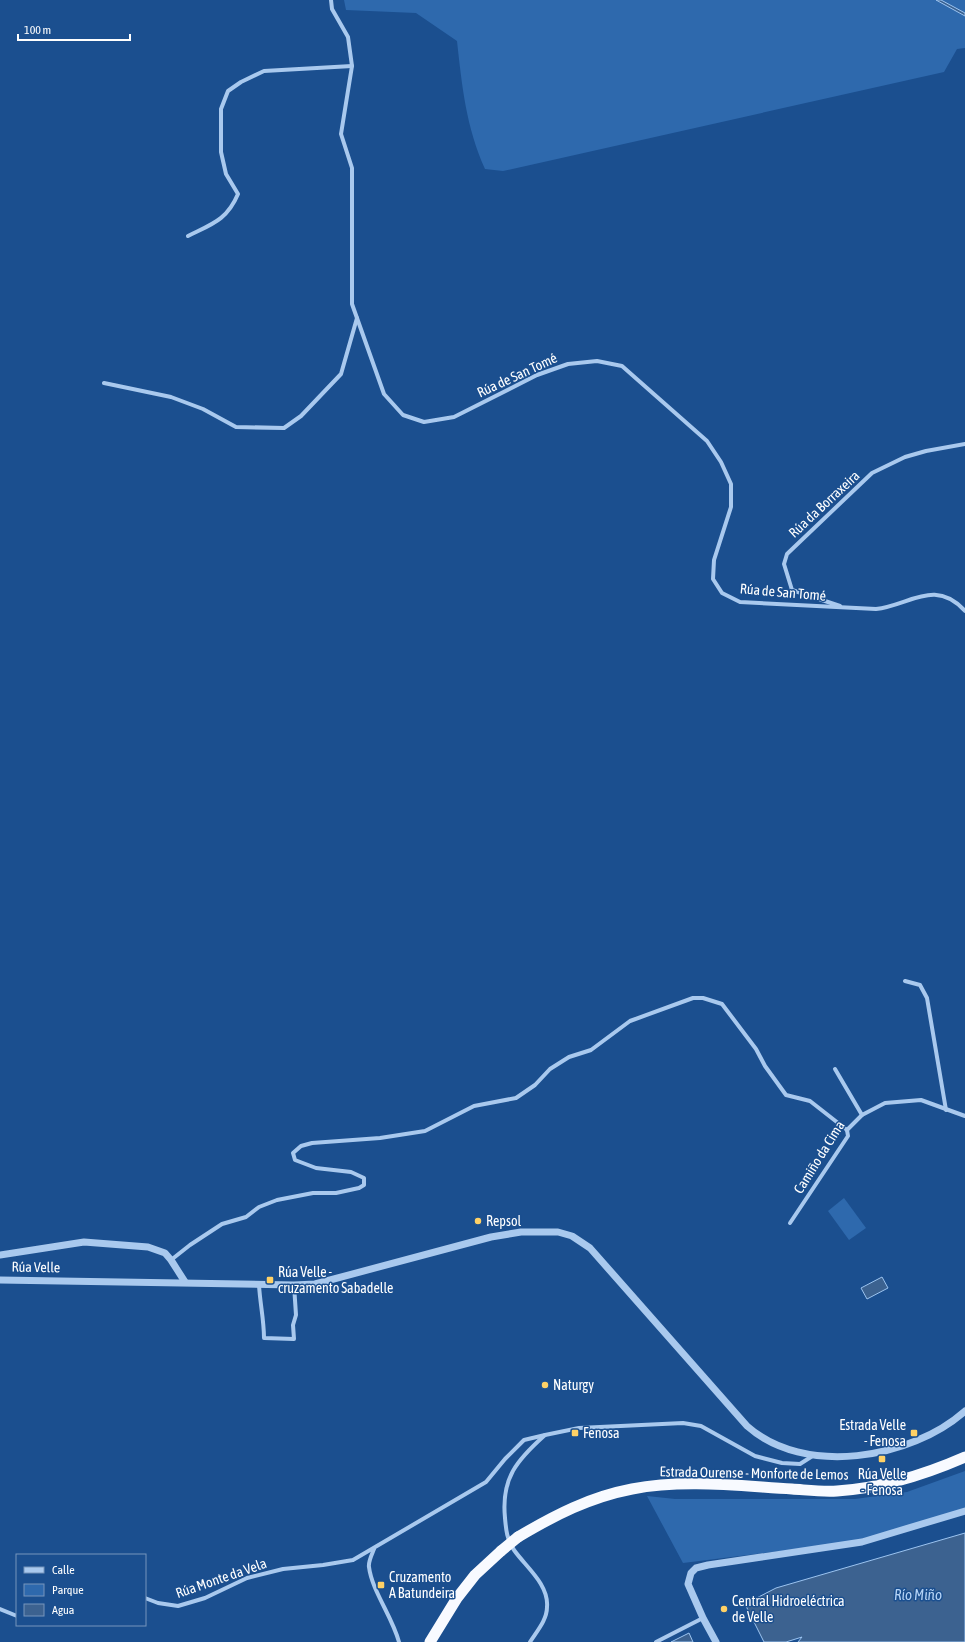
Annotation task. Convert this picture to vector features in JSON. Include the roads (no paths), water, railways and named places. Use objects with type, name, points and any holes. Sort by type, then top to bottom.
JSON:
[{"type":"highway","name":"Estrada Ourense - Monforte de Lemos","points":[[430,1642],[457,1598],[475,1575],[501,1550],[518,1537],[554,1515],[580,1503],[633,1489],[659,1485],[699,1484],[836,1491],[899,1482],[961,1459]]},
{"type":"street","name":"Rúa de San Tomé","points":[[331,0],[332,9],[348,37],[352,66],[341,134],[352,168],[352,304],[384,394],[403,416],[424,422],[454,417],[537,376],[568,364],[597,361],[622,366],[707,441],[721,462],[731,484],[732,507],[714,560],[714,579],[722,593],[740,602],[876,609],[890,608],[913,597],[926,594],[939,595],[950,599],[965,611]]},
{"type":"street","points":[[188,236],[219,220],[232,208],[238,194],[226,174],[222,152],[221,109],[228,91],[240,82],[264,71],[352,66]]},
{"type":"street","points":[[104,383],[171,397],[203,409],[236,427],[284,428],[301,416],[342,374],[357,318]]},
{"type":"street","name":"Rúa da Borraxeira","points":[[844,608],[792,590],[784,564],[787,554],[872,473],[905,457],[926,450],[965,444]]},
{"type":"street","points":[[905,981],[920,985],[927,998],[946,1110]]},
{"type":"street","points":[[171,1260],[190,1245],[222,1224],[246,1217],[259,1207],[277,1200],[313,1193],[336,1193],[359,1188],[364,1185],[364,1178],[357,1174],[316,1168],[295,1160],[293,1153],[301,1146],[312,1143],[380,1138],[425,1131],[474,1106],[516,1098],[535,1085],[556,1065],[569,1057],[591,1050],[630,1021],[692,998],[703,998],[722,1004],[756,1049],[765,1066],[786,1095],[810,1101],[847,1130]]},
{"type":"street","points":[[835,1069],[862,1115]]},
{"type":"street","name":"Camiño da Cima","points":[[790,1223],[848,1136],[847,1130],[862,1115],[885,1103],[921,1100],[965,1116]]},
{"type":"street","name":"Rúa Velle","points":[[0,1280],[72,1280],[294,1285],[331,1281],[457,1246],[516,1232],[545,1230],[572,1236],[590,1248],[747,1426],[762,1437],[781,1446],[816,1454],[854,1456],[890,1450],[939,1429],[965,1411]]},
{"type":"street","points":[[0,1255],[84,1242],[148,1247],[165,1253],[185,1282]]},
{"type":"street","points":[[259,1284],[261,1309],[264,1319],[264,1338],[294,1339],[293,1325],[296,1315],[294,1285]]},
{"type":"street","name":"Rúa Monte da Vela","points":[[146,1598],[158,1604],[178,1606],[205,1598],[248,1578],[283,1569],[353,1560],[374,1549],[410,1525],[486,1482],[505,1458],[524,1440],[545,1435],[579,1428],[683,1423],[701,1426],[755,1456],[782,1463],[800,1464],[809,1460],[816,1454]]},
{"type":"street","points":[[530,1642],[542,1625],[548,1606],[544,1592],[537,1578],[509,1542],[504,1504],[509,1478],[523,1455],[545,1435]]},
{"type":"street","points":[[716,1642],[703,1618],[688,1584],[691,1573],[696,1568],[716,1563],[862,1542],[965,1511]]},
{"type":"street","points":[[374,1549],[368,1565],[375,1586],[395,1625],[399,1642]]},
{"type":"street","points":[[0,1609],[16,1616]]},
{"type":"street","points":[[656,1642],[703,1618]]},
{"type":"water","points":[[936,0],[941,0],[965,13],[965,16]]},
{"type":"water","points":[[882,1277],[888,1288],[867,1299],[861,1288]]},
{"type":"water","name":"Río Miño","points":[[965,1533],[965,1642],[798,1642],[802,1637],[786,1642],[764,1642],[745,1604],[776,1588]]},
{"type":"water","points":[[689,1633],[693,1642],[671,1642]]},
{"type":"place","name":"Repsol","points":[[478,1221]]},
{"type":"place","name":"Rúa Velle - cruzamento Sabadelle","points":[[270,1280]]},
{"type":"place","name":"Naturgy","points":[[545,1385]]},
{"type":"place","name":"Fenosa","points":[[575,1433]]},
{"type":"place","name":"Estrada Velle - Fenosa","points":[[914,1433]]},
{"type":"place","name":"Rúa Velle - Fenosa","points":[[882,1459]]},
{"type":"place","name":"Cruzamento A Batundeira","points":[[381,1585]]},
{"type":"place","name":"Central Hidroeléctrica de Velle","points":[[724,1609]]}]
